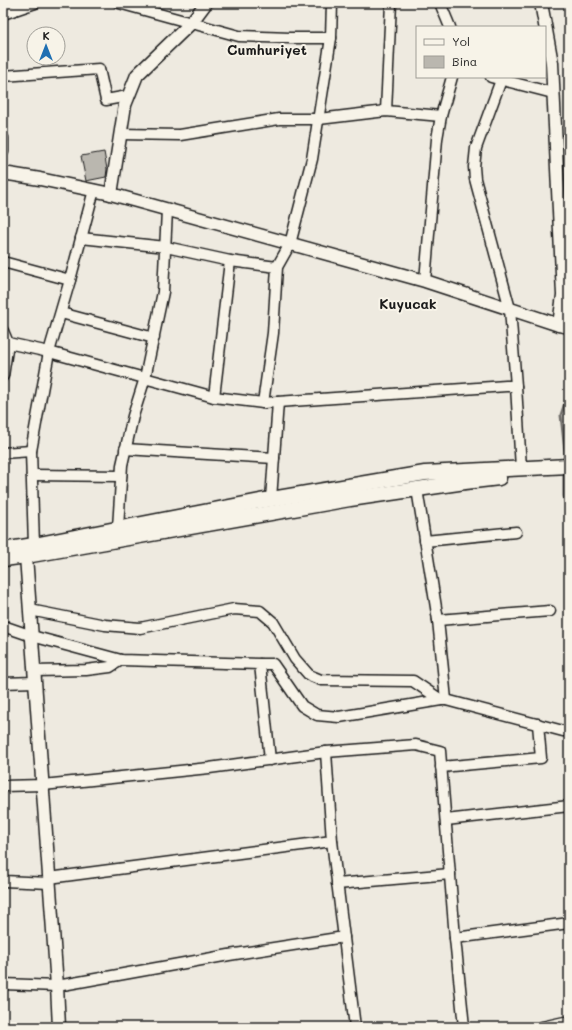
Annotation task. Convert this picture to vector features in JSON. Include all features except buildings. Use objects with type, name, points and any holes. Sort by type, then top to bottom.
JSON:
[{"type":"main road","points":[[3,550],[28,550],[272,506],[425,473],[562,470]]},
{"type":"main road","points":[[3,560],[28,550],[118,528],[272,506],[350,499],[521,472]]},
{"type":"street","points":[[3,14],[35,3]]},
{"type":"street","points":[[119,3],[239,36],[331,38]]},
{"type":"street","points":[[111,194],[125,105],[137,75],[191,23],[206,3]]},
{"type":"street","points":[[263,403],[273,333],[277,267],[290,244],[312,159],[331,38],[332,3]]},
{"type":"street","points":[[386,111],[392,3]]},
{"type":"street","points":[[440,3],[450,26]]},
{"type":"street","points":[[541,3],[545,26]]},
{"type":"street","points":[[3,173],[40,178],[111,194],[425,281],[564,326],[552,63],[546,30]]},
{"type":"street","points":[[3,76],[99,69],[106,100],[128,96]]},
{"type":"street","points":[[425,281],[437,139],[441,116],[452,78]]},
{"type":"street","points":[[494,78],[553,93]]},
{"type":"street","points":[[501,80],[476,148],[474,167],[475,179],[510,309],[521,472]]},
{"type":"street","points":[[120,134],[180,135],[279,119],[319,119],[386,111],[441,116]]},
{"type":"street","points":[[3,138],[3,152]]},
{"type":"street","points":[[59,1027],[30,610],[28,550],[32,475],[31,451],[49,352],[94,190]]},
{"type":"street","points":[[118,528],[121,476],[125,449],[133,416],[146,378],[163,292],[167,210]]},
{"type":"street","points":[[81,238],[166,247],[230,261],[277,267]]},
{"type":"street","points":[[214,397],[230,261]]},
{"type":"street","points":[[3,262],[70,280]]},
{"type":"street","points":[[61,313],[154,338]]},
{"type":"street","points":[[3,331],[8,343],[3,376]]},
{"type":"street","points":[[8,343],[49,352],[214,397],[263,403],[516,386]]},
{"type":"street","points":[[272,506],[278,402]]},
{"type":"street","points":[[125,449],[274,458]]},
{"type":"street","points":[[3,453],[31,451]]},
{"type":"street","points":[[32,475],[121,476]]},
{"type":"street","points":[[417,489],[438,620],[444,700]]},
{"type":"street","points":[[426,540],[516,532]]},
{"type":"street","points":[[30,610],[105,625],[140,628],[234,609],[260,612],[273,622],[295,659],[309,675],[321,680],[413,681],[444,700],[563,731],[569,731]]},
{"type":"street","points":[[438,620],[550,610]]},
{"type":"street","points":[[3,626],[32,636],[121,660],[273,664],[302,706],[317,715],[339,717],[444,700]]},
{"type":"street","points":[[3,683],[35,676],[110,666],[121,660]]},
{"type":"street","points":[[260,664],[270,760]]},
{"type":"street","points":[[441,768],[541,758],[538,724]]},
{"type":"street","points":[[3,786],[43,785],[209,768],[326,752],[416,745],[440,751],[455,938],[464,1027]]},
{"type":"street","points":[[326,752],[332,841],[355,1027]]},
{"type":"street","points":[[446,820],[569,806]]},
{"type":"street","points":[[3,881],[50,881],[332,841]]},
{"type":"street","points":[[337,884],[450,874]]},
{"type":"street","points":[[455,938],[569,923]]},
{"type":"street","points":[[3,984],[57,986],[229,955],[344,937]]},
{"type":"street","points":[[542,1027],[569,1021]]},
{"type":"waterway","points":[[565,3],[569,28]]},
{"type":"waterway","points":[[564,462],[565,452],[561,415],[569,391]]},
{"type":"waterway","points":[[564,470],[564,496],[569,518]]},
{"type":"district","name":"Cumhuriyet","points":[[267,50]]},
{"type":"district","name":"Kuyucak","points":[[408,304]]}]
